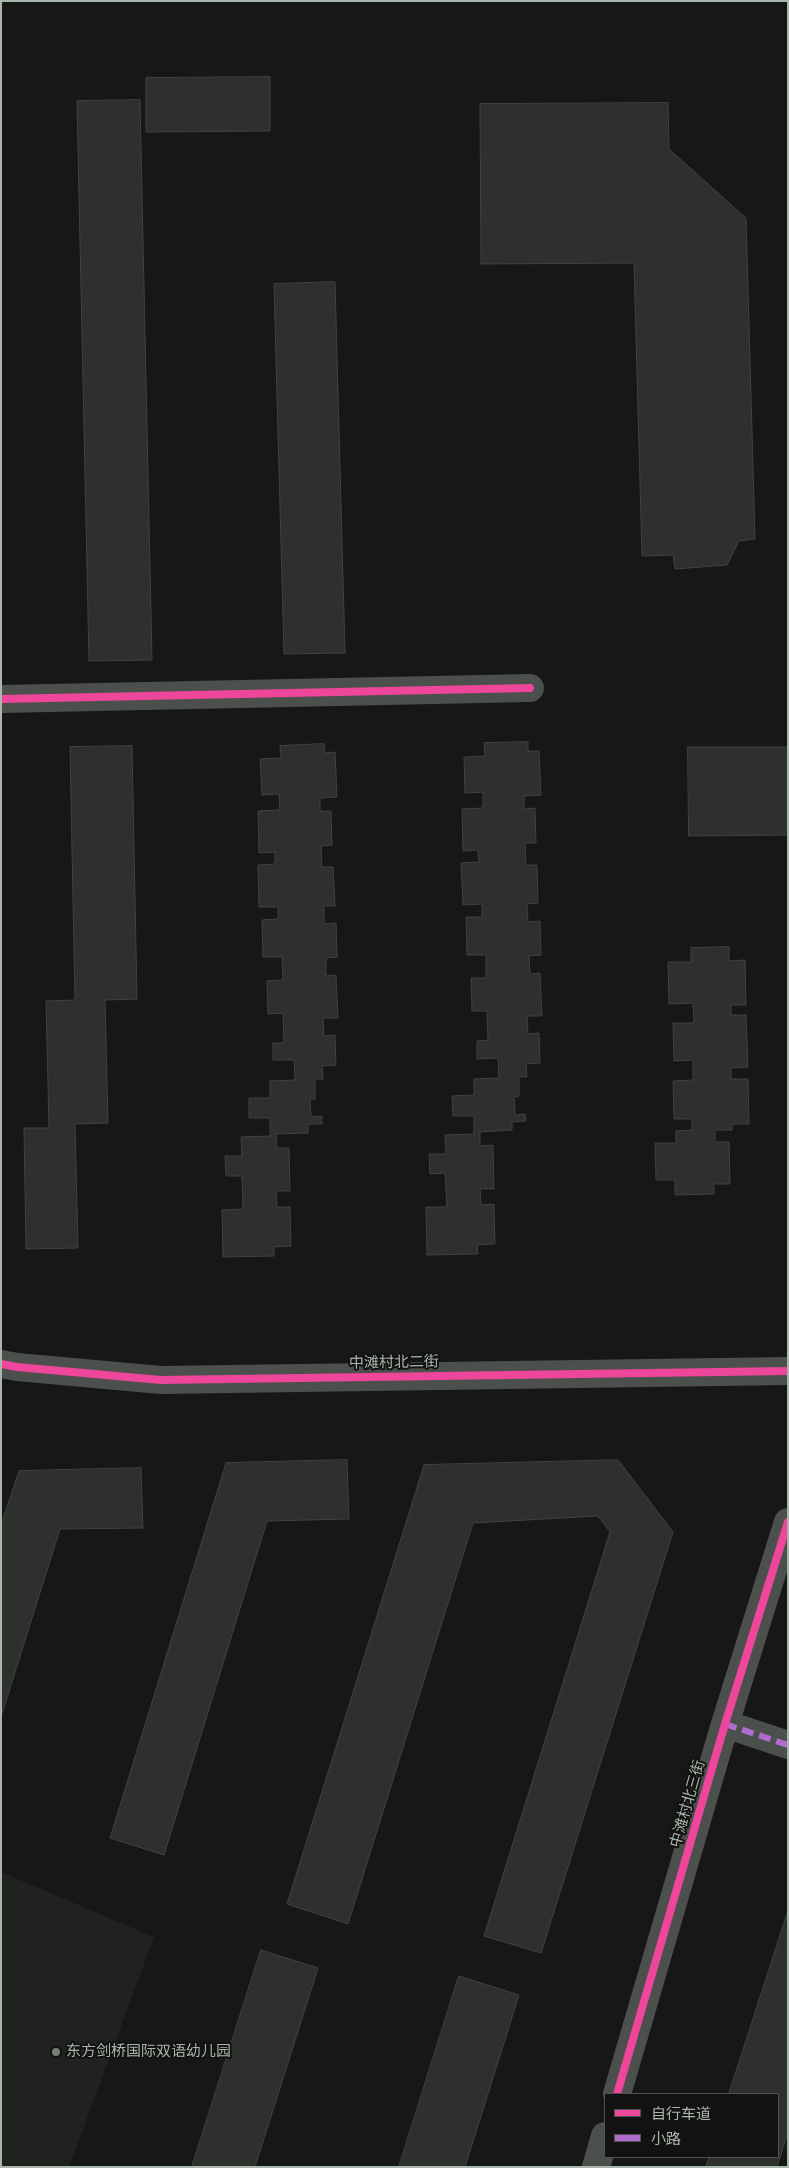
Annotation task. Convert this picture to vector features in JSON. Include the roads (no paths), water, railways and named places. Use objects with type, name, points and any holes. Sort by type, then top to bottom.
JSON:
[{"type":"street","points":[[1,699],[530,688]]},
{"type":"street","name":"中滩村北二街","points":[[1,1364],[161,1380],[788,1371]]},
{"type":"street","name":"中滩村北三街","points":[[618,2093],[725,1724],[788,1522]]},
{"type":"street","points":[[725,1724],[788,1745]]},
{"type":"street","points":[[596,2167],[604,2139]]},
{"type":"place","name":"东方剑桥国际双语幼儿园","points":[[56,2052]]}]
